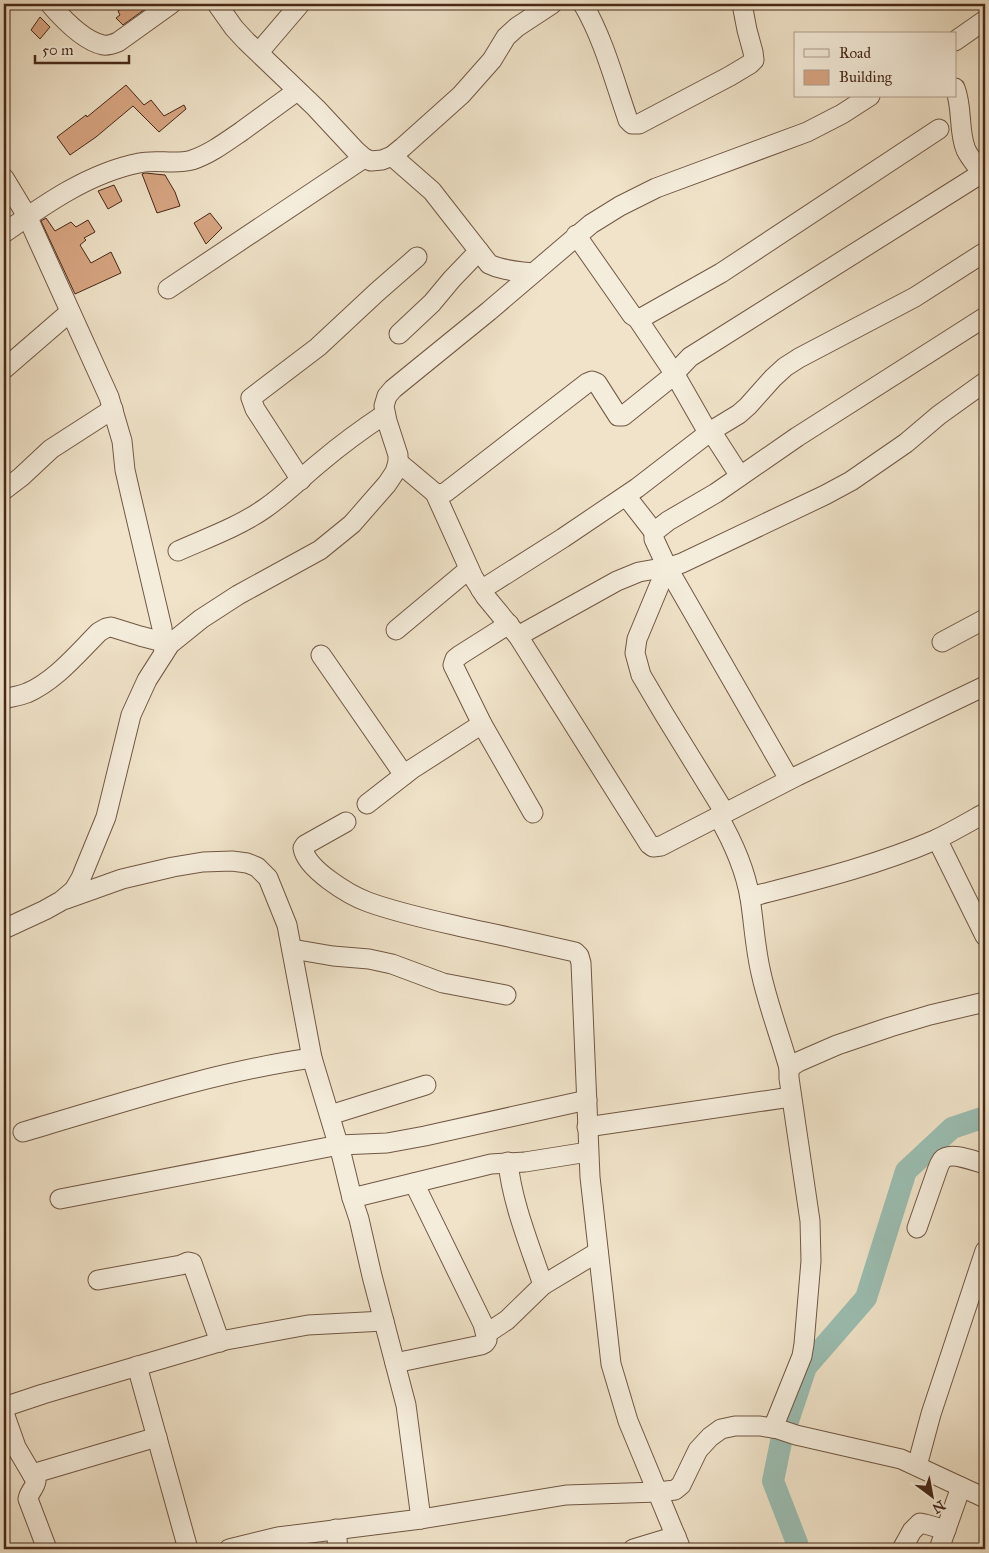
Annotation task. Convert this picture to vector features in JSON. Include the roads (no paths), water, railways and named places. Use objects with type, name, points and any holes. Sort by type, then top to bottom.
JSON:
[{"type":"street","points":[[50,4],[62,18],[90,39],[110,45],[118,42],[171,4]]},
{"type":"street","points":[[217,4],[234,28],[364,158],[371,161],[382,160],[392,156],[461,95],[492,60],[506,37],[517,27],[552,4]]},
{"type":"street","points":[[259,52],[300,4]]},
{"type":"street","points":[[584,4],[606,52],[628,120],[632,124],[638,124],[730,76],[754,60],[742,4]]},
{"type":"street","points":[[956,40],[985,20]]},
{"type":"street","points":[[435,493],[441,494],[446,492],[587,383],[592,381],[596,383],[618,416],[623,416],[674,373],[690,356],[984,173],[966,150],[962,134],[959,98],[956,90]]},
{"type":"street","points":[[4,233],[27,216],[73,188],[98,176],[139,163],[154,160],[175,162],[191,160],[208,153],[227,142],[297,91]]},
{"type":"street","points":[[61,901],[74,890],[81,878],[106,817],[131,715],[147,680],[166,646],[201,619],[238,595],[320,550],[352,524],[395,472],[398,455],[384,406],[387,396],[393,389],[489,311],[576,235],[620,206],[656,188],[807,132],[842,114],[867,98]]},
{"type":"street","points":[[637,318],[643,317],[721,273],[939,129]]},
{"type":"street","points":[[392,156],[432,191],[489,264],[497,268],[532,273]]},
{"type":"street","points":[[168,289],[364,158]]},
{"type":"street","points":[[4,178],[27,216],[113,409],[122,441],[125,470],[166,646]]},
{"type":"street","points":[[576,235],[632,315],[637,318],[674,373],[706,429],[711,430],[740,476]]},
{"type":"street","points":[[399,334],[432,303],[479,251]]},
{"type":"street","points":[[481,590],[626,496],[711,430],[744,410],[785,367],[915,297],[985,252]]},
{"type":"street","points":[[301,480],[255,410],[251,398],[318,347],[418,257]]},
{"type":"street","points":[[4,369],[70,312]]},
{"type":"street","points":[[654,532],[660,526],[716,493],[797,437],[985,317]]},
{"type":"street","points":[[533,813],[482,724],[453,665],[455,659],[617,581],[639,572],[673,566],[689,560],[825,495],[851,481],[906,443],[939,415],[985,382]]},
{"type":"street","points":[[4,490],[51,449],[113,409]]},
{"type":"street","points":[[178,550],[237,524],[263,510],[357,433],[385,414]]},
{"type":"street","points":[[398,462],[435,493],[469,569],[481,590],[513,630],[649,844],[653,847],[661,846],[789,780],[985,686]]},
{"type":"street","points":[[626,496],[654,532],[654,539],[667,567],[789,780]]},
{"type":"street","points":[[667,567],[638,639],[635,653],[641,675],[722,814],[738,856],[750,897],[754,940],[761,975],[789,1068],[791,1097],[810,1221],[811,1261],[802,1356],[775,1429]]},
{"type":"street","points":[[396,630],[469,569]]},
{"type":"street","points":[[942,642],[985,619]]},
{"type":"street","points":[[4,700],[26,693],[43,684],[99,632],[106,628],[111,627],[166,646]]},
{"type":"street","points":[[321,655],[404,775]]},
{"type":"street","points":[[367,804],[404,775],[482,724]]},
{"type":"street","points":[[750,897],[851,870],[903,853],[936,839],[985,813]]},
{"type":"street","points":[[346,822],[302,848],[308,861],[344,891],[367,902],[418,918],[575,952],[579,956],[581,962],[588,1152],[611,1364],[628,1421],[679,1543],[634,1549]]},
{"type":"street","points":[[936,839],[985,936]]},
{"type":"street","points":[[4,929],[61,901],[122,879],[173,867],[203,862],[232,861],[258,867],[268,878],[287,925],[306,1034],[359,1219],[406,1405],[421,1519]]},
{"type":"street","points":[[292,948],[392,964],[443,983],[506,996]]},
{"type":"street","points":[[789,1068],[798,1062],[837,1045],[890,1027],[985,1002]]},
{"type":"street","points":[[22,1132],[216,1077],[312,1058]]},
{"type":"street","points":[[330,1115],[426,1085]]},
{"type":"street","points":[[588,1127],[791,1097]]},
{"type":"street","points":[[60,1198],[339,1145],[387,1143],[425,1136],[587,1100]]},
{"type":"street","points":[[352,1198],[491,1164],[525,1162],[588,1152]]},
{"type":"street","points":[[918,1228],[942,1159],[949,1156],[960,1157],[985,1164]]},
{"type":"street","points":[[508,1162],[515,1199],[543,1286]]},
{"type":"street","points":[[395,1363],[481,1345],[487,1340],[460,1276],[414,1182]]},
{"type":"street","points":[[916,1466],[931,1414],[985,1251]]},
{"type":"street","points":[[486,1334],[507,1320],[543,1286],[598,1252]]},
{"type":"street","points":[[98,1280],[181,1265],[188,1262],[192,1263],[220,1342]]},
{"type":"street","points":[[4,1407],[220,1342],[308,1325],[384,1321]]},
{"type":"street","points":[[137,1366],[188,1549]]},
{"type":"street","points":[[4,1413],[16,1447],[36,1481],[28,1499],[47,1549]]},
{"type":"street","points":[[229,1549],[278,1537],[421,1519],[566,1495],[675,1490],[681,1485],[698,1450],[710,1437],[721,1429],[735,1426],[760,1426],[901,1459],[985,1498]]},
{"type":"street","points":[[32,1474],[157,1437]]},
{"type":"street","points":[[939,1549],[961,1487]]},
{"type":"street","points":[[902,1549],[912,1531],[920,1523],[946,1530]]},
{"type":"street","points":[[336,1530],[338,1549]]},
{"type":"waterway","points":[[797,1549],[797,1543],[773,1481],[781,1442],[806,1367],[866,1298],[906,1171],[952,1128],[985,1117]]}]
